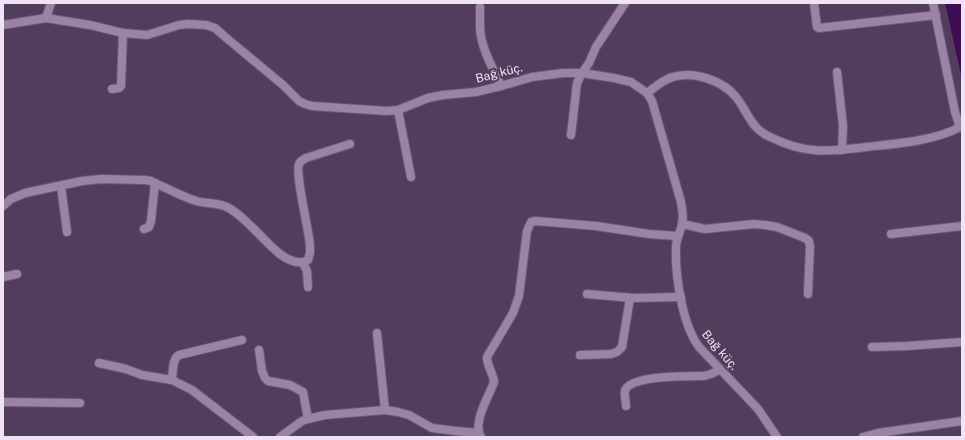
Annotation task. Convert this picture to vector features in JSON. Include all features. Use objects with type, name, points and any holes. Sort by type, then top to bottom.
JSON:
[{"type":"street","points":[[46,18],[51,3]]},
{"type":"street","points":[[571,135],[577,83],[589,63],[596,47],[625,3]]},
{"type":"street","points":[[814,3],[817,27],[819,28],[936,15]]},
{"type":"street","points":[[647,92],[673,77],[690,75],[712,80],[732,92],[752,124],[757,129],[769,137],[799,148],[813,150],[842,150],[904,142],[953,131],[961,128],[955,112],[933,3]]},
{"type":"street","points":[[480,7],[481,38],[501,86]]},
{"type":"street","name":"Bağ küç.","points":[[3,25],[46,18],[147,35],[179,24],[206,25],[215,28],[282,85],[298,101],[305,104],[387,111],[398,110],[428,98],[476,92],[546,74],[562,72],[582,73],[631,82],[647,92],[652,101],[681,202],[683,215],[682,224],[677,236],[676,250],[681,297],[688,329],[693,340],[758,409],[777,437]]},
{"type":"street","points":[[112,89],[119,88],[121,86],[123,32]]},
{"type":"street","points":[[837,72],[843,126],[842,150]]},
{"type":"street","points":[[398,110],[411,177]]},
{"type":"street","points":[[3,206],[11,199],[25,193],[82,181],[100,179],[145,180],[197,201],[221,205],[229,208],[241,217],[284,257],[296,262],[303,262],[308,260],[310,246],[300,182],[299,164],[306,158],[350,144]]},
{"type":"street","points":[[144,229],[149,227],[151,221],[155,183]]},
{"type":"street","points":[[61,186],[67,232]]},
{"type":"street","points":[[284,436],[297,425],[308,419],[325,415],[385,410],[409,415],[432,428],[479,435],[478,426],[480,416],[494,382],[494,377],[487,364],[487,357],[513,313],[519,296],[526,231],[531,222],[536,221],[596,226],[649,234],[677,236]]},
{"type":"street","points":[[682,224],[704,229],[754,224],[765,225],[805,238],[809,241],[810,246],[808,294]]},
{"type":"street","points":[[891,234],[962,226]]},
{"type":"street","points":[[303,262],[307,271],[308,287]]},
{"type":"street","points":[[3,277],[16,274]]},
{"type":"street","points":[[587,294],[630,298],[681,297]]},
{"type":"street","points":[[580,355],[611,354],[617,352],[622,347],[630,298]]},
{"type":"street","points":[[378,333],[385,410]]},
{"type":"street","points":[[172,380],[174,361],[179,355],[242,340]]},
{"type":"street","points":[[872,347],[962,342]]},
{"type":"street","points":[[259,350],[262,371],[268,381],[290,385],[303,392],[308,419]]},
{"type":"street","points":[[99,363],[126,369],[142,375],[172,380],[192,390],[253,437]]},
{"type":"street","points":[[626,406],[625,390],[628,386],[654,378],[704,376],[720,370]]},
{"type":"street","points":[[3,402],[80,402]]},
{"type":"street","points":[[863,437],[878,433],[962,421]]},
{"type":"shaded area","points":[[945,3],[962,3],[962,77],[961,75]]}]
